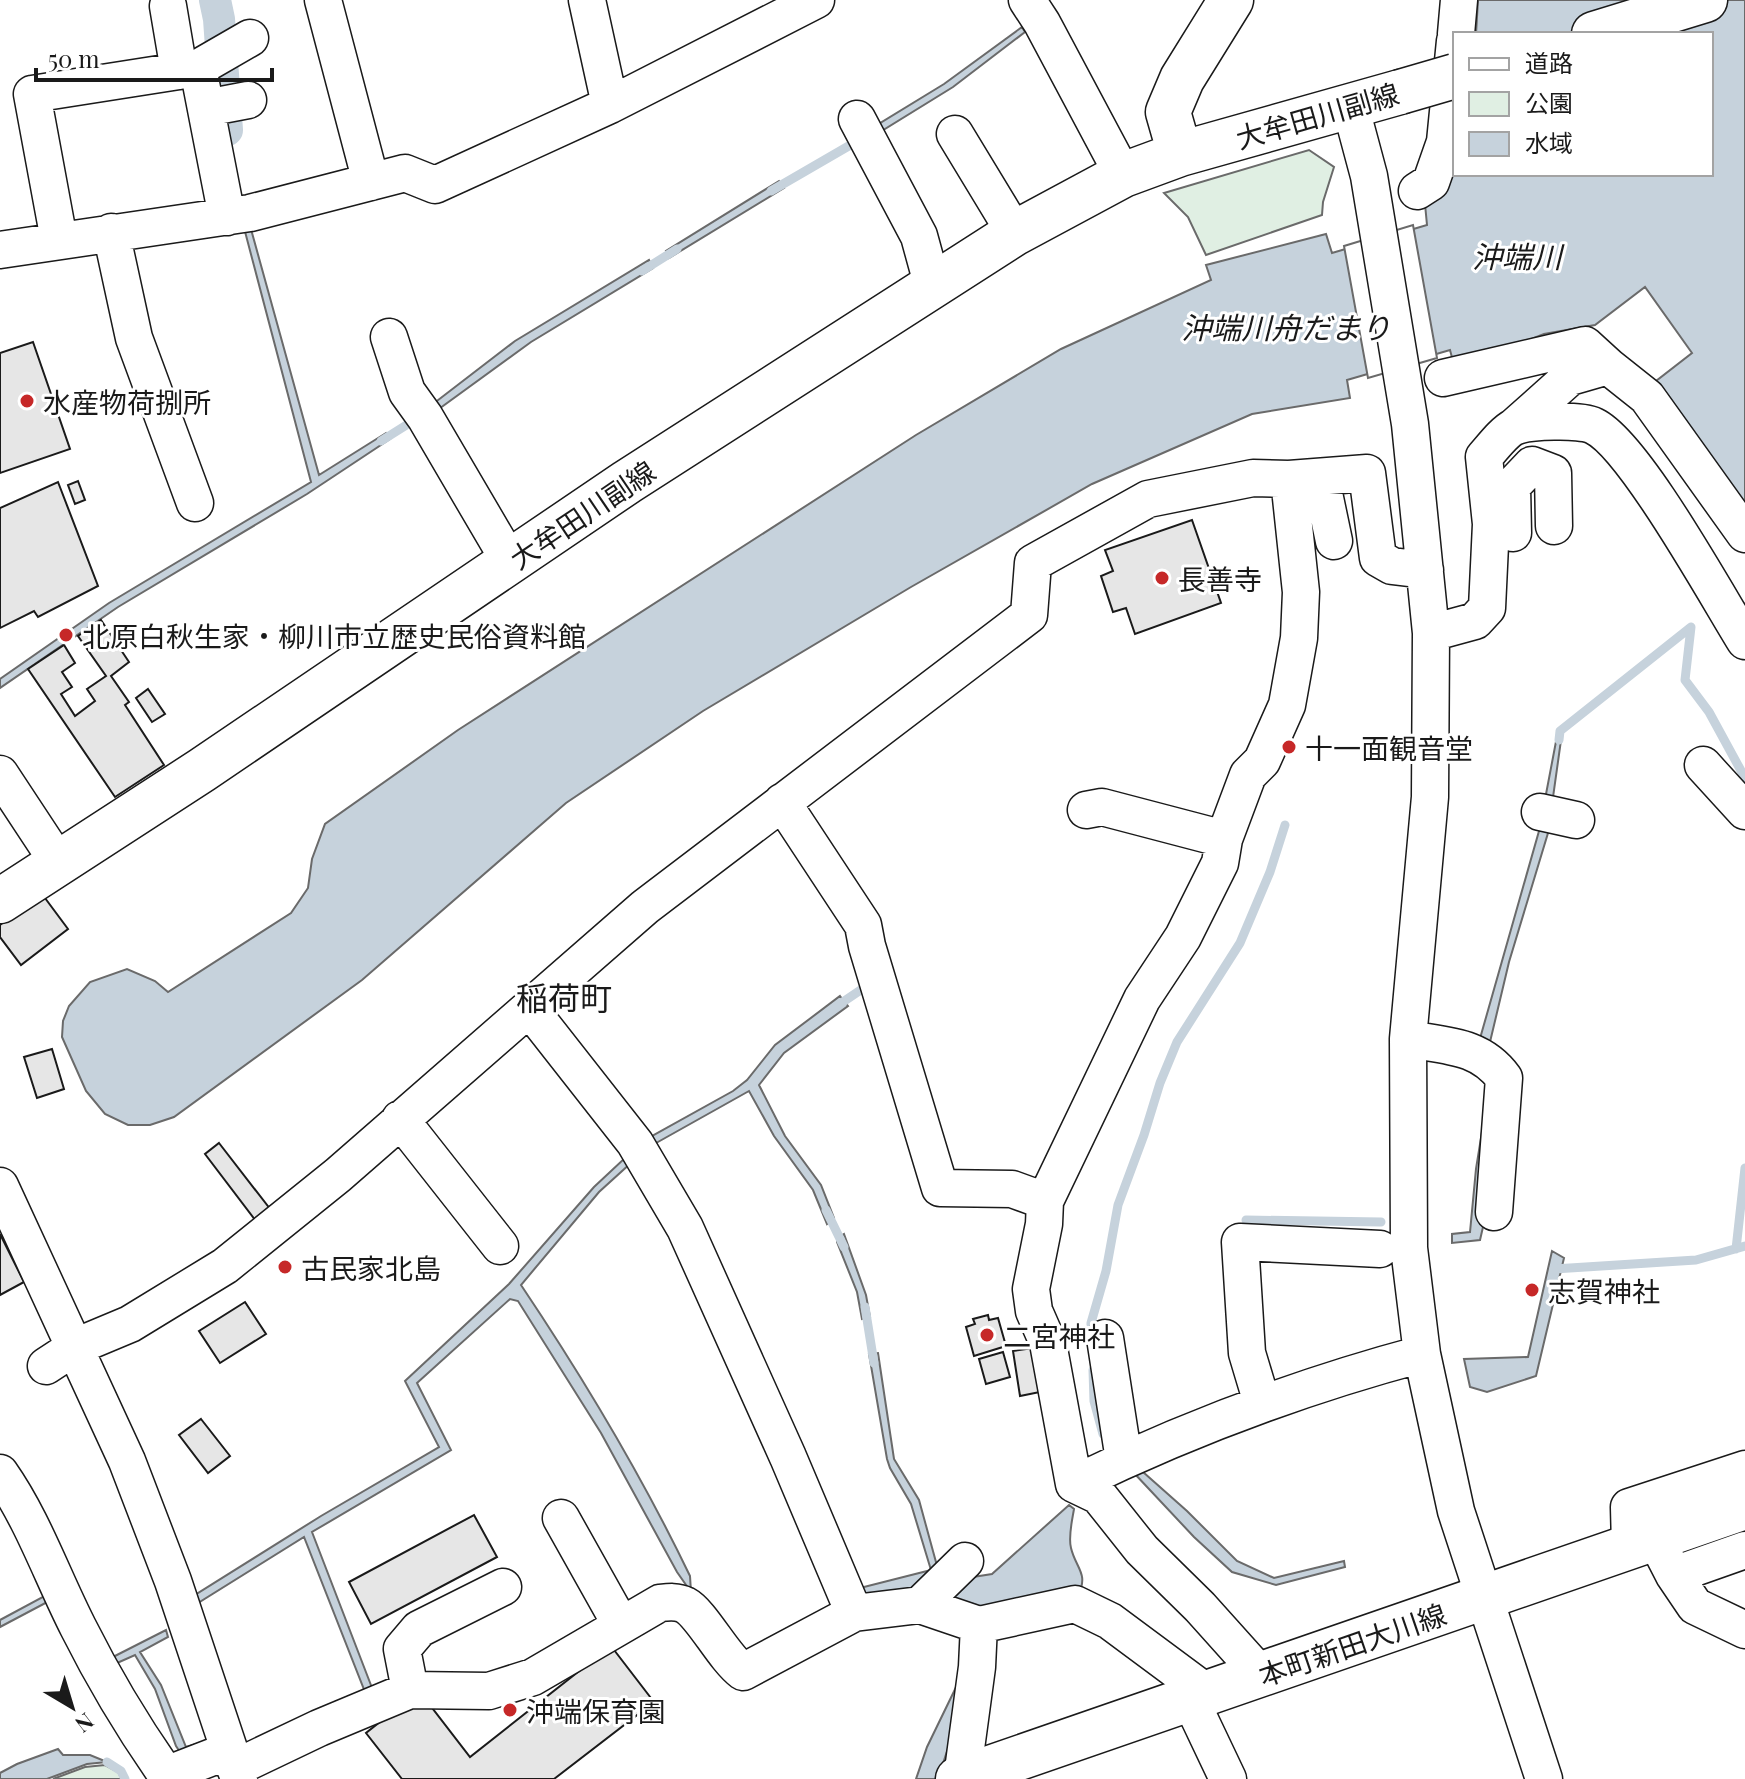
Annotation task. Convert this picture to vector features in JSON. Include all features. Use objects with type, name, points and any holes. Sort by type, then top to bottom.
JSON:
[{"type":"main road","points":[[1180,154],[1168,112],[1182,79],[1231,0]]},
{"type":"main road","points":[[1601,32],[1705,0]]},
{"type":"main road","name":"大牟田川副線","points":[[0,901],[202,770],[627,482],[1015,233],[1123,175],[1180,154],[1453,77]]},
{"type":"main road","name":"本町新田大川線","points":[[960,1778],[1485,1598],[1653,1553],[1745,1507]]},
{"type":"street","points":[[323,0],[371,182]]},
{"type":"street","points":[[587,0],[610,105]]},
{"type":"street","points":[[0,250],[238,215],[405,173],[435,185],[610,105],[816,0]]},
{"type":"street","points":[[1456,32],[1459,0]]},
{"type":"street","points":[[168,6],[189,70],[206,108],[238,215]]},
{"type":"street","points":[[1034,11],[1123,175]]},
{"type":"street","points":[[59,240],[32,94],[189,70],[250,38]]},
{"type":"street","points":[[1417,191],[1431,182],[1445,142],[1453,61]]},
{"type":"street","points":[[206,108],[248,100]]},
{"type":"street","points":[[1350,105],[1369,176],[1410,424],[1431,633],[1430,797],[1408,1039],[1409,1248],[1422,1354],[1456,1511],[1544,1779]]},
{"type":"street","points":[[863,130],[919,236],[937,284]]},
{"type":"street","points":[[955,134],[1015,233]]},
{"type":"street","points":[[916,208],[927,231],[937,284]]},
{"type":"street","points":[[111,232],[134,338],[195,503]]},
{"type":"street","points":[[389,337],[407,392],[510,562]]},
{"type":"street","points":[[1443,378],[1585,345],[1647,397],[1745,534]]},
{"type":"street","points":[[1431,633],[1475,621],[1487,608],[1491,524],[1484,457],[1570,377],[1608,366]]},
{"type":"street","points":[[1514,427],[1557,422],[1593,425],[1618,445],[1650,488],[1745,641]]},
{"type":"street","points":[[1489,577],[1507,569],[1514,548],[1512,486],[1532,465],[1553,473],[1554,526]]},
{"type":"street","points":[[1291,489],[1367,473],[1378,558],[1392,566],[1425,570]]},
{"type":"street","points":[[60,1356],[130,1324],[225,1266],[297,1209],[645,907],[1029,615],[1033,563],[1148,499],[1253,478],[1325,498],[1334,541]]},
{"type":"street","points":[[1074,1484],[1048,1343],[1034,1311],[1031,1289],[1044,1224],[1045,1201],[1142,999],[1183,937],[1220,863],[1224,839],[1248,775],[1262,761],[1287,705],[1299,638],[1301,592],[1291,489]]},
{"type":"street","points":[[1703,765],[1745,811]]},
{"type":"street","points":[[0,774],[58,862]]},
{"type":"street","points":[[782,802],[863,925],[940,1188],[1012,1189],[1045,1201]]},
{"type":"street","points":[[1086,810],[1102,807],[1224,839]]},
{"type":"street","points":[[1540,812],[1576,820]]},
{"type":"street","points":[[529,1008],[639,1149],[685,1228],[848,1600]]},
{"type":"street","points":[[1408,1039],[1475,1052],[1493,1063],[1504,1078],[1494,1212]]},
{"type":"street","points":[[400,1119],[500,1246]]},
{"type":"street","points":[[2,1198],[60,1356],[127,1461],[173,1581],[234,1766]]},
{"type":"street","points":[[1262,1403],[1247,1353],[1240,1242],[1380,1249]]},
{"type":"street","points":[[1105,1338],[1120,1462]]},
{"type":"street","points":[[1074,1484],[1262,1403],[1422,1354]]},
{"type":"street","points":[[1745,1469],[1629,1507],[1653,1553],[1695,1606],[1745,1630]]},
{"type":"street","points":[[0,1473],[85,1609],[127,1718],[163,1770],[171,1773],[234,1766],[410,1690],[489,1691],[533,1677],[660,1603],[677,1602],[688,1606],[732,1664],[743,1672],[848,1600],[920,1605],[979,1625],[1075,1604],[1110,1621],[1198,1696],[1228,1779]]},
{"type":"street","points":[[1074,1484],[1099,1496],[1142,1550],[1200,1607],[1261,1675]]},
{"type":"street","points":[[561,1518],[621,1625]]},
{"type":"street","points":[[1653,1553],[1745,1550]]},
{"type":"street","points":[[920,1605],[965,1561]]},
{"type":"street","points":[[410,1690],[402,1649],[419,1629],[503,1587]]},
{"type":"street","points":[[960,1778],[977,1667],[979,1625]]},
{"type":"green space","points":[[1309,150],[1334,167],[1322,215],[1206,255],[1188,217],[1164,193]]},
{"type":"green space","points":[[105,1765],[118,1772],[122,1779],[53,1779],[85,1767]]},
{"type":"water","points":[[211,0],[218,0],[224,20],[225,60],[218,61],[216,21]]},
{"type":"water","name":"沖端川舟だまり","points":[[1478,0],[1745,0],[1745,540],[1638,395],[1692,353],[1645,287],[1595,325],[1544,334],[1455,369],[1450,350],[1347,380],[1350,398],[1252,414],[1092,484],[703,711],[566,803],[362,980],[174,1117],[150,1125],[128,1125],[105,1114],[86,1091],[62,1037],[63,1021],[69,1006],[90,982],[127,969],[155,981],[168,992],[291,913],[308,888],[312,859],[325,824],[458,730],[916,435],[1061,349],[1211,280],[1206,265],[1326,234],[1332,253],[1427,225],[1425,204],[1453,146],[1453,176],[1713,176],[1713,32],[1476,32]]},
{"type":"water","points":[[1022,27],[1025,32],[953,87],[867,140],[864,133],[944,84]]},
{"type":"water","points":[[779,181],[784,188],[669,258],[666,251]]},
{"type":"water","points":[[249,222],[319,475],[386,433],[390,439],[307,494],[118,607],[0,688],[0,679],[109,603],[311,482],[243,224]]},
{"type":"water","points":[[649,260],[653,268],[531,342],[421,422],[416,417],[515,341]]},
{"type":"water","points":[[1558,731],[1562,733],[1548,833],[1509,962],[1490,1042],[1479,1042],[1539,831]]},
{"type":"water","points":[[840,996],[848,1006],[784,1053],[759,1085],[785,1136],[821,1185],[834,1218],[827,1224],[813,1190],[774,1136],[749,1091],[649,1147],[645,1140],[747,1080],[775,1045]]},
{"type":"water","points":[[1486,1107],[1486,1214],[1480,1240],[1452,1243],[1452,1234],[1470,1232]]},
{"type":"water","points":[[626,1157],[632,1162],[599,1192],[521,1285],[632,1464],[690,1576],[691,1592],[601,1433],[518,1301],[510,1299],[417,1383],[451,1450],[312,1532],[374,1693],[367,1697],[304,1537],[198,1603],[195,1595],[439,1447],[405,1381],[509,1284],[594,1187]]},
{"type":"water","points":[[844,1234],[866,1295],[870,1317],[862,1319],[857,1292],[837,1242],[837,1238]]},
{"type":"water","points":[[1552,1251],[1564,1258],[1536,1376],[1487,1392],[1470,1387],[1464,1359],[1528,1357]]},
{"type":"water","points":[[878,1353],[894,1459],[919,1500],[939,1573],[954,1580],[992,1574],[1069,1505],[1074,1509],[1070,1544],[1082,1576],[1078,1596],[988,1616],[865,1602],[852,1590],[931,1570],[911,1504],[887,1459],[869,1354]]},
{"type":"water","points":[[1134,1464],[1237,1561],[1274,1578],[1344,1561],[1345,1567],[1276,1585],[1232,1572],[1134,1473]]},
{"type":"water","points":[[50,1593],[53,1599],[0,1627],[0,1620]]},
{"type":"water","points":[[166,1630],[168,1637],[140,1652],[161,1685],[186,1747],[203,1742],[182,1755],[155,1689],[135,1655],[108,1667],[109,1659]]},
{"type":"water","points":[[960,1679],[949,1745],[938,1779],[916,1779],[927,1747]]},
{"type":"water","points":[[58,1749],[63,1755],[90,1755],[107,1762],[87,1764],[47,1779],[0,1779],[0,1773],[17,1764]]},
{"type":"pier","points":[[1413,225],[1437,358],[1368,378],[1344,246]]},
{"type":"building","name":"水産物荷捌所","points":[[33,342],[70,449],[0,473],[0,353]]},
{"type":"building","points":[[78,481],[85,500],[75,504],[68,485]]},
{"type":"building","points":[[58,482],[98,586],[38,617],[34,611],[0,628],[0,508]]},
{"type":"building","points":[[1192,520],[1221,603],[1135,634],[1126,608],[1113,612],[1101,576],[1113,571],[1105,550]]},
{"type":"building","points":[[101,620],[129,662],[111,676],[129,702],[125,705],[164,765],[115,797],[28,669],[64,645],[75,663],[62,672],[72,687],[61,694],[75,716],[95,701],[87,689],[106,676],[78,636]]},
{"type":"building","points":[[148,689],[165,714],[152,722],[136,698]]},
{"type":"building","points":[[42,894],[68,929],[21,965],[0,937],[0,925]]},
{"type":"building","points":[[52,1049],[64,1089],[37,1098],[24,1057]]},
{"type":"building","points":[[219,1143],[274,1214],[259,1225],[205,1154]]},
{"type":"building","points":[[0,1234],[24,1282],[0,1295]]},
{"type":"building","points":[[245,1302],[266,1334],[220,1363],[199,1331]]},
{"type":"building","points":[[988,1315],[989,1320],[998,1318],[1006,1346],[974,1356],[966,1327],[975,1324],[973,1319]]},
{"type":"building","points":[[1033,1348],[1040,1392],[1020,1396],[1013,1351]]},
{"type":"building","points":[[1003,1352],[1010,1377],[986,1384],[979,1359]]},
{"type":"building","points":[[201,1419],[230,1456],[208,1473],[179,1435]]},
{"type":"building","points":[[474,1515],[497,1557],[371,1624],[349,1582]]},
{"type":"building","name":"沖端保育園","points":[[611,1646],[654,1702],[554,1779],[402,1779],[366,1733],[419,1691],[470,1757]]},
{"type":"waterway","points":[[215,0],[227,130]]},
{"type":"waterway","points":[[771,191],[859,140]]},
{"type":"waterway","points":[[642,271],[677,249]]},
{"type":"waterway","points":[[381,441],[416,419]]},
{"type":"waterway","points":[[1559,740],[1560,731],[1691,627],[1685,680],[1709,712],[1745,778]]},
{"type":"waterway","points":[[1091,1339],[1091,1323],[1106,1271],[1118,1205],[1160,1083],[1177,1042],[1240,943],[1270,872],[1285,825]]},
{"type":"waterway","points":[[834,1008],[868,985],[867,981]]},
{"type":"waterway","points":[[1736,1249],[1745,1168]]},
{"type":"waterway","points":[[826,1210],[844,1247]]},
{"type":"waterway","points":[[1246,1220],[1381,1222]]},
{"type":"waterway","points":[[1554,1269],[1696,1260],[1745,1246]]},
{"type":"waterway","points":[[865,1307],[874,1363]]},
{"type":"waterway","points":[[1093,1370],[1094,1401],[1103,1434]]},
{"type":"waterway","points":[[107,1762],[121,1771],[125,1779]]},
{"type":"place","name":"水産物荷捌所","points":[[27,401]]},
{"type":"place","name":"長善寺","points":[[1162,578]]},
{"type":"place","name":"北原白秋生家・柳川市立歴史民俗資料館","points":[[66,635]]},
{"type":"place","name":"十一面観音堂","points":[[1289,747]]},
{"type":"place","name":"古民家北島","points":[[285,1267]]},
{"type":"place","name":"志賀神社","points":[[1532,1290]]},
{"type":"place","name":"二宮神社","points":[[987,1335]]},
{"type":"place","name":"沖端保育園","points":[[510,1710]]},
{"type":"district","name":"稲荷町","points":[[564,996]]},
{"type":"water label","name":"沖端川","points":[[1517,256]]}]
